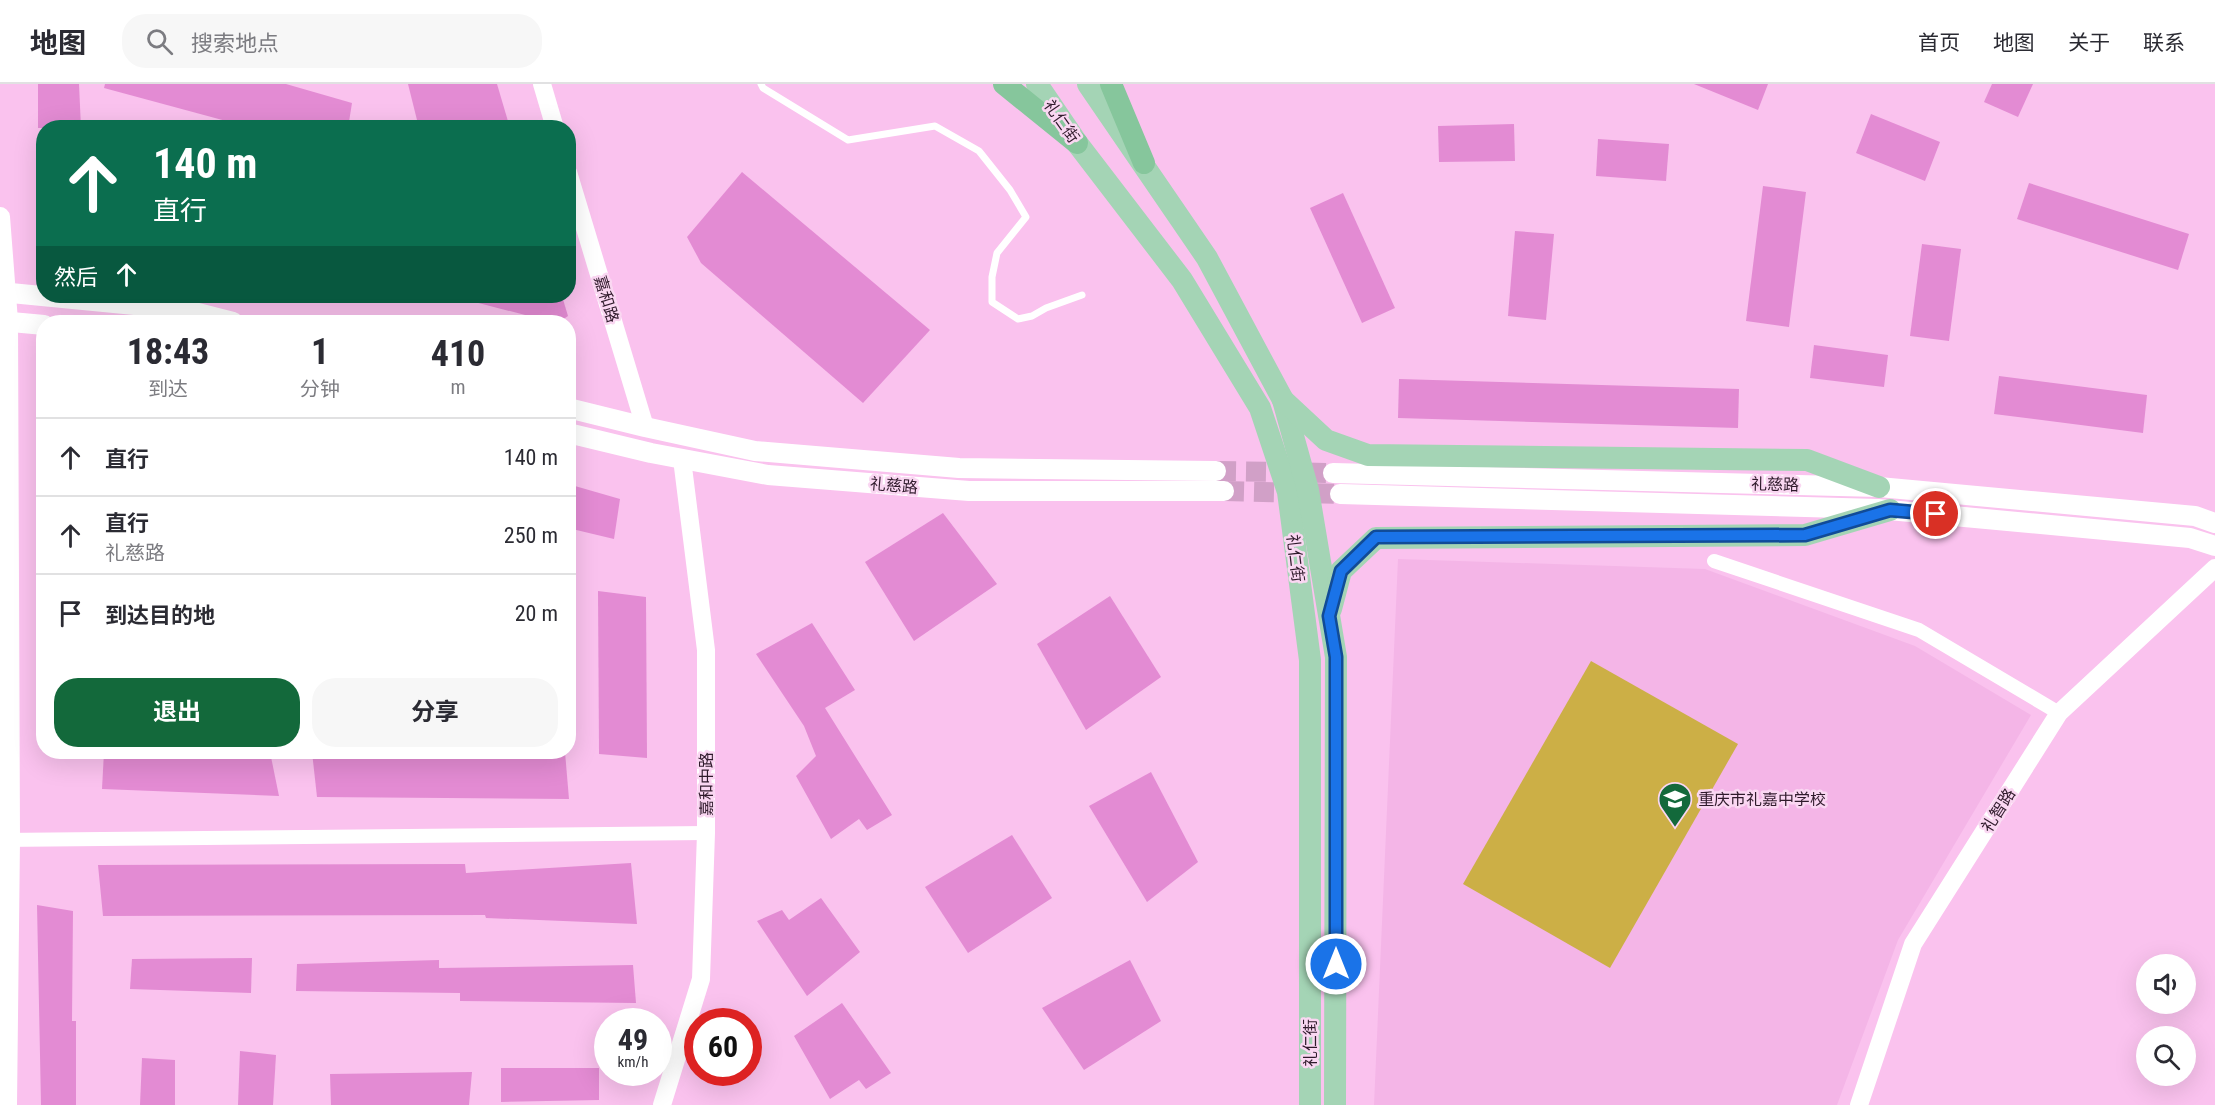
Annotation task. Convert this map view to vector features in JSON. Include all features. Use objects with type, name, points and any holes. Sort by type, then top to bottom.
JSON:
[{"type":"highway","points":[[1004,84],[1077,143]]},
{"type":"highway","points":[[1111,84],[1144,164]]},
{"type":"main road","name":"礼仁街","points":[[1037,84],[1077,143],[1182,280],[1260,408],[1288,492],[1310,660],[1310,1105]]},
{"type":"main road","name":"礼仁街","points":[[1088,84],[1208,258],[1283,400],[1308,489],[1336,657],[1335,1105]]},
{"type":"main road","points":[[0,217],[4,321],[7,1105]]},
{"type":"main road","points":[[3,292],[36,295]]},
{"type":"main road","points":[[115,303],[186,310],[206,315]]},
{"type":"main road","points":[[4,321],[36,324]]},
{"type":"main road","points":[[1283,400],[1326,440],[1368,455],[1807,460],[1879,487]]},
{"type":"main road","name":"礼慈路","points":[[576,410],[755,451],[959,468],[1216,471]]},
{"type":"main road","name":"礼慈路","points":[[576,435],[682,459],[768,475],[969,491],[1224,492]]},
{"type":"main road","name":"礼慈路","points":[[1333,473],[1879,487],[2195,516],[2215,523]]},
{"type":"main road","name":"礼慈路","points":[[1340,494],[1890,510],[2190,538],[2215,546]]},
{"type":"main road","points":[[1329,616],[1341,571],[1376,537],[1805,535],[1890,510]]},
{"type":"street","points":[[542,84],[553,120]]},
{"type":"street","name":"嘉和路","points":[[576,198],[645,427]]},
{"type":"street","name":"嘉和中路","points":[[662,1105],[701,979],[706,833],[706,650],[682,459]]},
{"type":"street","points":[[1714,561],[1919,630],[2060,713]]},
{"type":"street","name":"礼智路","points":[[1859,1105],[1913,944],[2060,713],[2215,567]]},
{"type":"street","points":[[5,840],[706,833]]},
{"type":"lane","points":[[762,84],[763,88],[848,140],[935,126],[979,151],[1010,190],[1026,217],[997,253],[992,277],[992,302],[1018,319],[1032,316],[1046,308],[1082,295]]},
{"type":"shaded area","name":"重庆市礼嘉中学校","points":[[1398,559],[1705,569],[1915,646],[2031,715],[1898,940],[1837,1105],[1374,1105]]},
{"type":"shaded area","points":[[1591,661],[1738,744],[1610,968],[1463,884]]},
{"type":"building","points":[[38,84],[79,84],[81,120],[38,120]]},
{"type":"building","points":[[105,84],[286,84],[352,103],[349,120],[222,120],[104,88]]},
{"type":"building","points":[[408,84],[497,84],[508,120],[417,120]]},
{"type":"building","points":[[1694,84],[1768,84],[1758,110]]},
{"type":"building","points":[[1992,84],[2033,84],[2018,117],[1984,102]]},
{"type":"building","points":[[1871,114],[1940,142],[1925,181],[1856,153]]},
{"type":"building","points":[[1514,124],[1515,161],[1439,162],[1438,126]]},
{"type":"building","points":[[1598,139],[1669,144],[1666,181],[1596,176]]},
{"type":"building","points":[[742,172],[930,330],[863,403],[701,263],[687,237]]},
{"type":"building","points":[[2029,183],[2189,234],[2178,270],[2017,219]]},
{"type":"building","points":[[1763,186],[1806,192],[1789,327],[1746,321]]},
{"type":"building","points":[[1343,193],[1395,308],[1362,323],[1310,208]]},
{"type":"building","points":[[1515,231],[1554,234],[1546,320],[1508,316]]},
{"type":"building","points":[[1922,244],[1961,249],[1949,341],[1910,336]]},
{"type":"building","points":[[479,303],[564,303],[568,315],[525,315]]},
{"type":"building","points":[[1814,345],[1888,355],[1884,387],[1810,378]]},
{"type":"building","points":[[1999,376],[2147,395],[2143,433],[1994,414]]},
{"type":"building","points":[[1399,379],[1739,389],[1738,428],[1398,418]]},
{"type":"building","points":[[576,486],[620,499],[614,539],[576,530]]},
{"type":"building","points":[[943,513],[997,584],[914,641],[865,562]]},
{"type":"building","points":[[598,591],[646,597],[647,758],[599,754]]},
{"type":"building","points":[[1110,596],[1161,677],[1086,730],[1037,644]]},
{"type":"building","points":[[812,623],[855,690],[825,708],[892,815],[867,830],[859,819],[831,839],[796,776],[816,756],[804,726],[756,654]]},
{"type":"building","points":[[104,759],[271,759],[279,796],[102,789]]},
{"type":"building","points":[[313,759],[566,759],[569,799],[317,797]]},
{"type":"building","points":[[1151,772],[1198,862],[1147,902],[1089,806]]},
{"type":"building","points":[[1012,835],[1052,898],[968,953],[925,887]]},
{"type":"building","points":[[631,863],[637,924],[486,918],[485,915],[103,916],[98,865],[465,864],[466,873]]},
{"type":"building","points":[[821,898],[860,952],[807,996],[757,921],[782,910],[789,920]]},
{"type":"building","points":[[37,905],[73,911],[72,1021],[76,1021],[76,1105],[41,1105]]},
{"type":"building","points":[[252,958],[251,993],[130,989],[132,959]]},
{"type":"building","points":[[439,960],[439,968],[633,965],[636,1003],[460,1001],[460,993],[296,991],[297,964]]},
{"type":"building","points":[[1130,960],[1161,1021],[1084,1070],[1042,1008]]},
{"type":"building","points":[[842,1003],[891,1073],[866,1089],[859,1080],[830,1099],[794,1036]]},
{"type":"building","points":[[240,1051],[276,1055],[273,1105],[238,1105]]},
{"type":"building","points":[[142,1058],[175,1060],[175,1105],[140,1105]]},
{"type":"building","points":[[501,1068],[594,1068],[594,1086],[599,1086],[599,1100],[501,1102]]},
{"type":"building","points":[[472,1072],[469,1105],[331,1105],[330,1074]]},
{"type":"tunnel","points":[[1216,471],[1333,473]]},
{"type":"tunnel","points":[[1224,491],[1340,494]]},
{"type":"place","name":"重庆市礼嘉中学校","points":[[1675,828]]},
{"type":"route","points":[[1336,964],[1336,657],[1329,616],[1341,571],[1376,537],[1805,535],[1890,510],[1936,514]]}]
